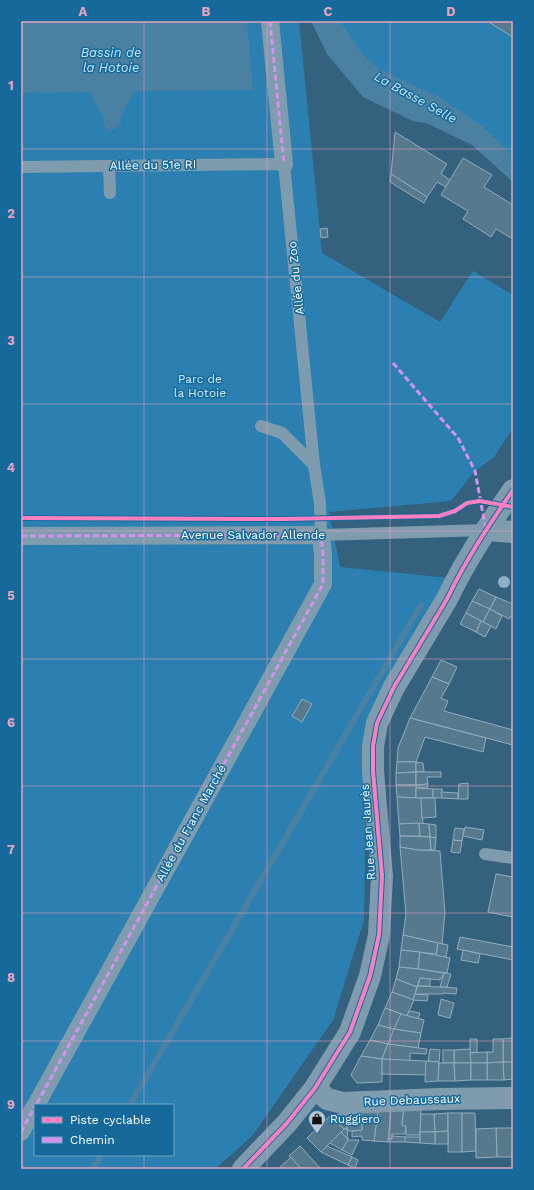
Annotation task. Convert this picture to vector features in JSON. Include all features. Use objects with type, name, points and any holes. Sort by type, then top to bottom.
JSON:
[{"type":"street","name":"Allée du Zoo","points":[[270,21],[284,164]]},
{"type":"street","name":"Rue Jean Jaurès","points":[[243,1169],[287,1123],[315,1088],[350,1032],[370,976],[379,935],[382,876],[373,770],[373,746],[377,723],[394,687],[486,530],[513,490]]},
{"type":"street","points":[[486,530],[513,532]]},
{"type":"street","name":"Avenue Salvador Allende","points":[[21,536],[321,535]]},
{"type":"street","name":"Allée du Franc Marché","points":[[36,1104],[323,584],[321,535]]},
{"type":"street","name":"Rue Debaussaux","points":[[315,1088],[326,1099],[344,1103],[439,1098],[513,1098]]},
{"type":"street","name":"Allée du Franc Marché","points":[[21,1132],[34,1108]]},
{"type":"lane","name":"Allée du 51e RI","points":[[21,167],[284,164]]},
{"type":"lane","name":"Allée du Zoo","points":[[284,164],[314,466],[320,503],[321,535]]},
{"type":"lane","points":[[109,166],[110,193]]},
{"type":"lane","points":[[261,426],[282,433],[314,466]]},
{"type":"lane","name":"Avenue Salvador Allende","points":[[321,535],[486,530]]},
{"type":"lane","points":[[485,854],[513,858]]},
{"type":"green space","name":"Parc de la Hotoie","points":[[21,21],[299,21],[322,253],[440,322],[473,271],[513,295],[513,428],[494,457],[475,471],[451,501],[329,512],[340,567],[449,578],[367,734],[364,920],[333,1020],[253,1135],[215,1169],[21,1169]]},
{"type":"green space","points":[[335,21],[513,21],[513,160],[358,56]]},
{"type":"water","name":"Bassin de la Hotoie","points":[[21,21],[247,21],[253,90],[134,91],[120,118],[121,121],[118,127],[108,130],[104,125],[104,119],[90,92],[21,93]]},
{"type":"water","name":"La Basse Selle","points":[[311,21],[340,21],[361,52],[371,63],[384,71],[440,97],[482,126],[513,156],[513,182],[472,145],[426,123],[413,121],[363,97],[327,54]]},
{"type":"building","points":[[487,21],[513,21],[513,37]]},
{"type":"building","points":[[395,132],[447,164],[441,174],[450,180],[446,187],[437,182],[427,197],[391,174]]},
{"type":"building","points":[[463,158],[492,175],[484,187],[513,205],[513,239],[496,229],[491,237],[463,219],[468,211],[441,195]]},
{"type":"building","points":[[391,174],[427,197],[424,203],[390,182]]},
{"type":"building","points":[[327,228],[328,237],[321,238],[320,229]]},
{"type":"building","points":[[479,589],[496,597],[490,609],[472,601]]},
{"type":"building","points":[[496,597],[513,604],[513,617],[511,616],[509,619],[490,609]]},
{"type":"building","points":[[472,601],[490,609],[483,622],[466,613]]},
{"type":"building","points":[[490,609],[502,616],[496,629],[483,622]]},
{"type":"building","points":[[466,613],[481,621],[476,632],[460,624]]},
{"type":"building","points":[[481,621],[491,626],[485,637],[476,632]]},
{"type":"building","points":[[441,660],[457,667],[449,684],[432,677]]},
{"type":"building","points":[[432,677],[449,684],[441,698],[448,701],[444,711],[513,730],[513,745],[410,718]]},
{"type":"building","points":[[302,699],[312,704],[302,722],[292,716]]},
{"type":"building","points":[[410,718],[486,738],[483,752],[425,737],[416,762],[397,762],[398,748]]},
{"type":"building","points":[[397,762],[416,762],[416,772],[396,773]]},
{"type":"building","points":[[416,762],[423,763],[424,772],[416,772]]},
{"type":"building","points":[[416,772],[416,785],[396,785],[396,773]]},
{"type":"building","points":[[416,772],[441,772],[441,777],[427,777],[428,784],[416,785]]},
{"type":"building","points":[[468,783],[468,799],[458,799],[459,784]]},
{"type":"building","points":[[428,784],[427,788],[416,788],[416,785]]},
{"type":"building","points":[[396,785],[416,785],[416,798],[397,797]]},
{"type":"building","points":[[416,788],[433,789],[433,798],[416,798]]},
{"type":"building","points":[[433,789],[442,789],[442,798],[433,798]]},
{"type":"building","points":[[441,792],[458,793],[458,799],[442,798]]},
{"type":"building","points":[[397,797],[421,798],[423,824],[399,824]]},
{"type":"building","points":[[421,798],[435,798],[436,817],[422,818]]},
{"type":"building","points":[[419,823],[420,836],[400,836],[399,824]]},
{"type":"building","points":[[419,823],[429,824],[430,837],[420,836]]},
{"type":"building","points":[[429,824],[436,825],[436,838],[430,837]]},
{"type":"building","points":[[465,827],[484,830],[482,840],[463,836]]},
{"type":"building","points":[[455,828],[464,829],[462,841],[453,840]]},
{"type":"building","points":[[400,836],[430,837],[431,850],[418,850],[400,847]]},
{"type":"building","points":[[430,837],[436,838],[435,850],[431,850]]},
{"type":"building","points":[[453,840],[462,841],[460,853],[451,852]]},
{"type":"building","points":[[400,847],[440,851],[445,913],[442,944],[403,935],[406,914]]},
{"type":"building","points":[[496,874],[513,877],[513,917],[488,912]]},
{"type":"building","points":[[403,935],[438,943],[436,954],[401,950]]},
{"type":"building","points":[[460,937],[513,947],[513,960],[457,949]]},
{"type":"building","points":[[438,943],[448,945],[446,957],[436,956]]},
{"type":"building","points":[[401,950],[420,952],[418,969],[399,967]]},
{"type":"building","points":[[463,950],[480,954],[478,963],[461,960]]},
{"type":"building","points":[[420,952],[450,958],[447,973],[418,969]]},
{"type":"building","points":[[399,967],[444,973],[440,980],[420,978],[417,987],[396,979]]},
{"type":"building","points":[[444,973],[451,974],[447,987],[440,987]]},
{"type":"building","points":[[420,978],[430,979],[430,986],[418,986]]},
{"type":"building","points":[[396,979],[417,987],[413,1000],[392,992]]},
{"type":"building","points":[[418,986],[457,988],[456,994],[415,994]]},
{"type":"building","points":[[392,992],[414,1000],[407,1016],[385,1008]]},
{"type":"building","points":[[415,994],[428,995],[427,1001],[413,1000]]},
{"type":"building","points":[[441,999],[454,1003],[450,1018],[438,1015]]},
{"type":"building","points":[[385,1008],[401,1014],[394,1029],[378,1025]]},
{"type":"building","points":[[409,1011],[420,1013],[418,1019],[407,1016]]},
{"type":"building","points":[[401,1014],[424,1020],[421,1033],[394,1029]]},
{"type":"building","points":[[378,1025],[394,1029],[388,1044],[370,1040]]},
{"type":"building","points":[[394,1029],[421,1033],[418,1048],[388,1044]]},
{"type":"building","points":[[513,1038],[513,1062],[503,1062],[503,1039]]},
{"type":"building","points":[[470,1039],[477,1039],[477,1052],[470,1053]]},
{"type":"building","points":[[493,1039],[503,1039],[503,1062],[487,1063],[487,1052],[493,1052]]},
{"type":"building","points":[[370,1040],[388,1044],[382,1059],[361,1056]]},
{"type":"building","points":[[388,1044],[427,1049],[426,1054],[410,1053],[410,1061],[382,1059]]},
{"type":"building","points":[[430,1049],[440,1050],[439,1062],[428,1061]]},
{"type":"building","points":[[470,1049],[471,1063],[454,1063],[454,1050]]},
{"type":"building","points":[[443,1050],[454,1050],[454,1063],[443,1063]]},
{"type":"building","points":[[487,1052],[487,1063],[471,1063],[470,1053]]},
{"type":"building","points":[[361,1056],[382,1059],[382,1082],[357,1083],[351,1075]]},
{"type":"building","points":[[382,1059],[426,1061],[426,1075],[382,1074]]},
{"type":"building","points":[[426,1061],[439,1062],[438,1081],[425,1082]]},
{"type":"building","points":[[503,1062],[513,1062],[513,1079],[504,1080]]},
{"type":"building","points":[[503,1062],[504,1080],[487,1080],[487,1063]]},
{"type":"building","points":[[439,1063],[454,1063],[455,1081],[438,1081]]},
{"type":"building","points":[[454,1063],[471,1063],[471,1080],[455,1081]]},
{"type":"building","points":[[471,1063],[487,1063],[487,1080],[471,1080]]},
{"type":"building","points":[[404,1108],[402,1125],[406,1126],[405,1134],[392,1134],[392,1139],[388,1139],[391,1109]]},
{"type":"building","points":[[404,1108],[421,1109],[420,1135],[406,1135],[406,1126],[402,1125]]},
{"type":"building","points":[[391,1109],[388,1142],[374,1141],[378,1111]]},
{"type":"building","points":[[378,1111],[374,1141],[362,1140],[362,1136],[352,1137],[352,1131],[362,1130],[361,1112]]},
{"type":"building","points":[[361,1112],[362,1130],[348,1131],[346,1114]]},
{"type":"building","points":[[448,1113],[448,1131],[435,1132],[434,1114]]},
{"type":"building","points":[[448,1113],[462,1113],[462,1152],[448,1152]]},
{"type":"building","points":[[462,1113],[475,1113],[476,1151],[462,1152]]},
{"type":"building","points":[[346,1114],[347,1129],[344,1129],[330,1115]]},
{"type":"building","points":[[421,1114],[434,1114],[435,1132],[420,1132]]},
{"type":"building","points":[[330,1116],[344,1129],[321,1152],[307,1138]]},
{"type":"building","points":[[496,1128],[513,1128],[513,1157],[497,1157]]},
{"type":"building","points":[[496,1128],[497,1157],[476,1158],[476,1129]]},
{"type":"building","points":[[344,1129],[347,1129],[348,1140],[341,1132]]},
{"type":"building","points":[[448,1131],[448,1144],[435,1144],[435,1132]]},
{"type":"building","points":[[341,1132],[348,1140],[342,1150],[330,1143]]},
{"type":"building","points":[[420,1132],[435,1132],[435,1144],[420,1143]]},
{"type":"building","points":[[392,1136],[406,1137],[405,1142],[388,1142],[388,1139],[392,1139]]},
{"type":"building","points":[[405,1137],[420,1137],[420,1143],[405,1142]]},
{"type":"building","points":[[348,1140],[359,1140],[352,1155],[342,1150]]},
{"type":"building","points":[[300,1146],[321,1169],[301,1169],[289,1156]]},
{"type":"building","points":[[327,1146],[352,1157],[348,1165],[321,1152]]},
{"type":"building","points":[[291,1157],[301,1169],[278,1169]]},
{"type":"building","points":[[352,1157],[358,1160],[355,1168],[348,1165]]},
{"type":"waterway","points":[[131,1104],[421,605]]},
{"type":"waterway","points":[[93,1169],[100,1156]]},
{"type":"marked path","points":[[270,21],[284,164]]},
{"type":"marked path","points":[[393,363],[458,438],[475,471],[486,530]]},
{"type":"marked path","points":[[21,536],[321,535],[323,555],[323,584],[37,1104]]},
{"type":"marked path","points":[[21,1132],[34,1108]]},
{"type":"cycle path","points":[[243,1169],[287,1123],[315,1088],[350,1032],[370,976],[379,935],[382,876],[373,771],[373,746],[377,723],[394,687],[447,599],[469,557],[513,490]]},
{"type":"cycle path","points":[[21,518],[283,519],[439,516],[455,511],[467,503],[480,501],[513,507]]},
{"type":"place","name":"Ruggiero","points":[[317,1134]]}]
